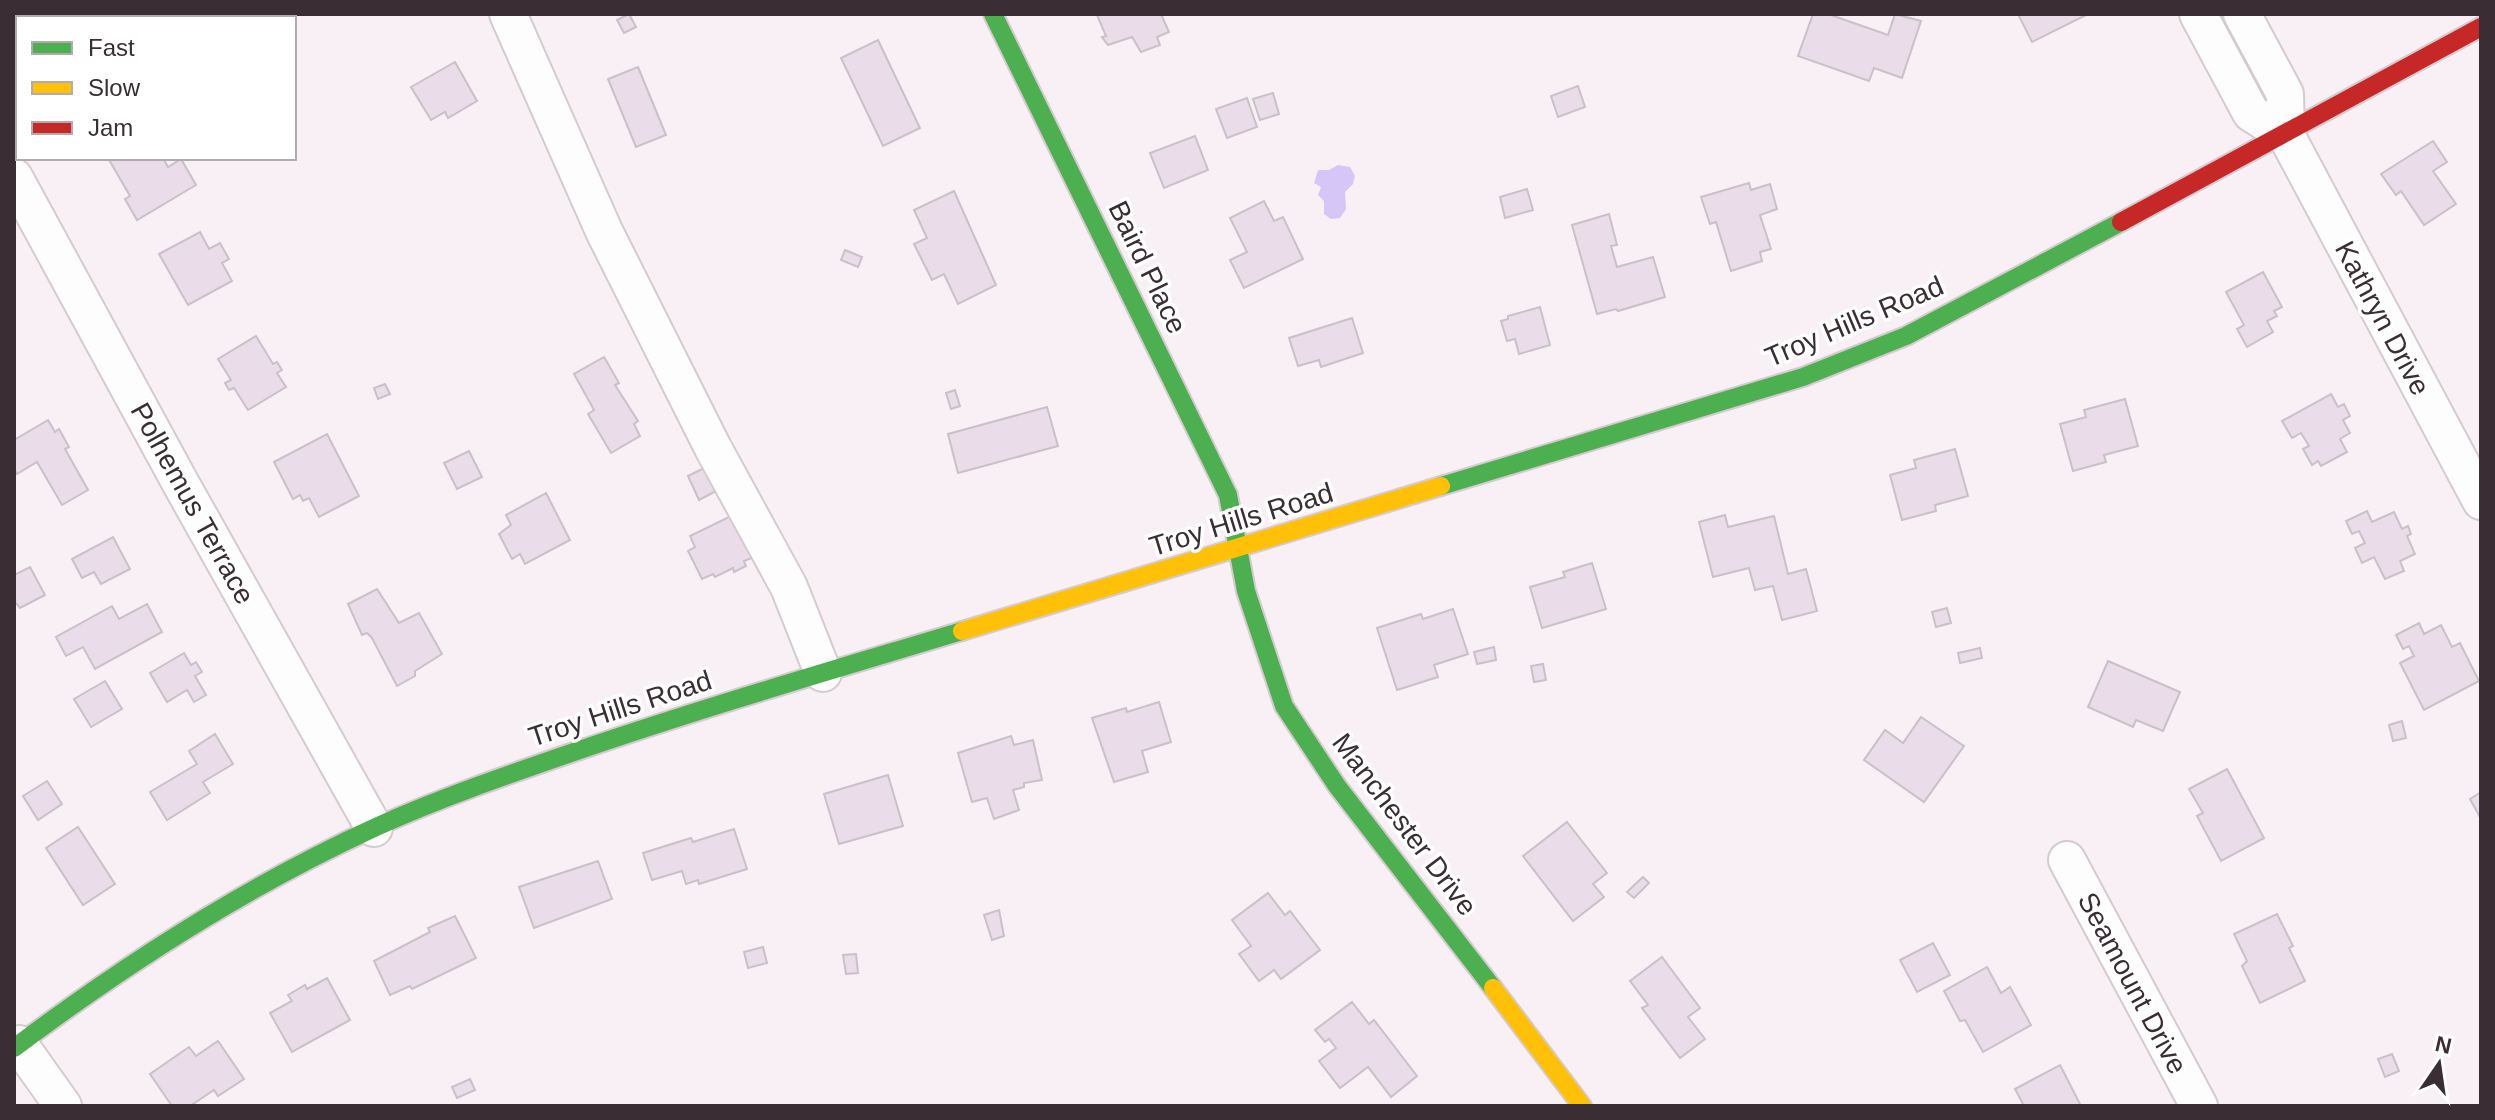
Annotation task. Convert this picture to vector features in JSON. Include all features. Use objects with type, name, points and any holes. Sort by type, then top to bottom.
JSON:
[{"type":"main road","name":"Baird Place","points":[[993,14],[1228,495],[1238,549]]},
{"type":"main road","name":"Troy Hills Road","points":[[16,1044],[72,1003],[230,903],[374,828],[473,787],[661,722],[1715,405],[1803,377],[1906,336],[2286,135],[2481,27]]},
{"type":"main road","name":"Manchester Drive","points":[[1238,549],[1246,591],[1284,706],[1337,786],[1582,1106]]},
{"type":"street","points":[[508,14],[604,231],[713,448],[789,587],[823,673]]},
{"type":"street","points":[[2198,14],[2251,113],[2286,135]]},
{"type":"street","points":[[2242,14],[2285,94],[2286,135]]},
{"type":"street","name":"Kathryn Drive","points":[[2286,135],[2481,501]]},
{"type":"street","name":"Polhemus Terrace","points":[[14,177],[374,828]]},
{"type":"street","name":"Seamount Drive","points":[[2067,860],[2199,1106]]},
{"type":"street","points":[[16,1044],[63,1106]]},
{"type":"shaded area","points":[[167,14],[252,14],[250,16]]},
{"type":"shaded area","points":[[1338,165],[1350,167],[1355,176],[1353,184],[1345,192],[1346,209],[1340,218],[1331,219],[1324,214],[1324,201],[1318,195],[1321,187],[1314,183],[1318,170],[1329,170]]},
{"type":"building","points":[[629,14],[636,27],[624,33],[617,20]]},
{"type":"building","points":[[1161,14],[1169,32],[1157,37],[1160,45],[1141,52],[1132,37],[1108,45],[1102,37],[1106,36],[1097,15]]},
{"type":"building","points":[[1813,14],[1828,14],[1888,35],[1895,14],[1921,21],[1902,78],[1874,68],[1869,81],[1798,56]]},
{"type":"building","points":[[2018,14],[2088,14],[2032,42]]},
{"type":"building","points":[[878,40],[920,128],[883,146],[841,58]]},
{"type":"building","points":[[455,62],[477,101],[448,118],[445,112],[431,120],[411,87]]},
{"type":"building","points":[[638,67],[666,135],[636,147],[608,79]]},
{"type":"building","points":[[1578,86],[1585,107],[1558,117],[1551,96]]},
{"type":"building","points":[[1273,93],[1279,114],[1260,120],[1253,99]]},
{"type":"building","points":[[1247,98],[1257,127],[1227,138],[1216,109]]},
{"type":"building","points":[[1195,136],[1208,170],[1164,188],[1150,153]]},
{"type":"building","points":[[2433,141],[2447,162],[2433,171],[2456,204],[2424,225],[2401,191],[2396,195],[2381,174]]},
{"type":"building","points":[[109,160],[164,160],[168,167],[182,160],[196,185],[137,220],[125,199],[130,196]]},
{"type":"building","points":[[1749,183],[1751,190],[1770,184],[1777,209],[1760,215],[1771,249],[1760,252],[1762,261],[1731,271],[1716,222],[1710,224],[1701,197]]},
{"type":"building","points":[[1527,189],[1533,210],[1505,218],[1500,197]]},
{"type":"building","points":[[954,191],[996,285],[958,304],[944,274],[932,280],[914,244],[927,238],[914,210]]},
{"type":"building","points":[[1264,201],[1274,221],[1283,217],[1303,259],[1244,288],[1230,260],[1247,252],[1230,218]]},
{"type":"building","points":[[1609,214],[1617,245],[1611,246],[1617,267],[1653,257],[1665,297],[1597,314],[1572,225]]},
{"type":"building","points":[[200,232],[209,249],[220,243],[229,259],[222,263],[232,281],[188,305],[159,254]]},
{"type":"building","points":[[845,250],[862,257],[858,267],[841,260]]},
{"type":"building","points":[[2263,272],[2282,307],[2274,311],[2277,316],[2267,321],[2273,332],[2247,347],[2237,329],[2244,325],[2226,292]]},
{"type":"building","points":[[1540,307],[1550,345],[1519,354],[1515,339],[1507,341],[1501,321]]},
{"type":"building","points":[[1352,318],[1363,353],[1321,367],[1319,360],[1298,366],[1289,338]]},
{"type":"building","points":[[256,336],[273,364],[277,362],[282,370],[277,373],[286,387],[248,410],[234,388],[229,390],[225,383],[231,380],[218,359]]},
{"type":"building","points":[[604,357],[619,383],[615,385],[638,421],[634,424],[640,436],[611,453],[588,414],[594,410],[574,374]]},
{"type":"building","points":[[385,384],[390,394],[378,399],[374,388]]},
{"type":"building","points":[[955,390],[960,406],[951,409],[946,393]]},
{"type":"building","points":[[2331,394],[2338,407],[2344,404],[2350,416],[2343,420],[2350,433],[2340,439],[2347,452],[2321,466],[2318,461],[2312,465],[2303,449],[2309,446],[2301,433],[2292,438],[2282,421]]},
{"type":"building","points":[[2125,399],[2138,446],[2104,455],[2106,462],[2073,471],[2060,424],[2086,417],[2084,410]]},
{"type":"building","points":[[1047,407],[1058,446],[958,473],[948,434]]},
{"type":"building","points":[[48,420],[55,432],[59,429],[69,447],[65,449],[88,490],[62,505],[37,462],[17,474],[14,469],[14,440]]},
{"type":"building","points":[[327,434],[359,496],[319,517],[309,498],[303,501],[300,495],[293,499],[274,462]]},
{"type":"building","points":[[1955,449],[1968,496],[1935,505],[1936,511],[1902,520],[1890,475],[1916,468],[1914,460]]},
{"type":"building","points":[[469,451],[482,477],[457,489],[444,463]]},
{"type":"building","points":[[704,468],[716,491],[699,500],[688,476]]},
{"type":"building","points":[[546,493],[570,540],[525,564],[520,554],[512,559],[499,534],[511,525],[506,515]]},
{"type":"building","points":[[2367,511],[2372,522],[2394,512],[2402,529],[2408,526],[2411,534],[2407,536],[2415,554],[2400,561],[2404,571],[2385,579],[2374,557],[2362,563],[2355,548],[2365,543],[2359,531],[2352,534],[2346,521]]},
{"type":"building","points":[[733,515],[754,557],[744,561],[746,566],[734,572],[733,568],[715,577],[713,574],[702,579],[688,551],[695,547],[690,536]]},
{"type":"building","points":[[1725,515],[1728,527],[1774,516],[1788,574],[1806,569],[1817,611],[1782,620],[1773,586],[1755,590],[1749,568],[1713,577],[1699,522]]},
{"type":"building","points":[[113,537],[130,569],[101,584],[94,572],[82,578],[72,559]]},
{"type":"building","points":[[1592,563],[1606,609],[1542,628],[1530,587],[1565,577],[1563,572]]},
{"type":"building","points":[[30,567],[45,595],[20,608],[14,601],[14,575]]},
{"type":"building","points":[[377,589],[399,623],[419,613],[442,654],[397,686],[372,638],[367,633],[362,635],[348,604]]},
{"type":"building","points":[[147,604],[162,632],[95,669],[83,647],[66,656],[56,637],[112,606],[119,619]]},
{"type":"building","points":[[1947,608],[1951,623],[1936,627],[1932,612]]},
{"type":"building","points":[[1453,609],[1468,654],[1434,665],[1438,677],[1397,690],[1377,628],[1421,614],[1423,619]]},
{"type":"building","points":[[2419,623],[2424,634],[2441,625],[2452,647],[2460,643],[2479,681],[2424,710],[2400,663],[2414,656],[2409,646],[2403,649],[2396,635]]},
{"type":"building","points":[[1494,647],[1496,660],[1477,664],[1474,652]]},
{"type":"building","points":[[1980,648],[1982,658],[1960,663],[1958,653]]},
{"type":"building","points":[[184,653],[191,665],[196,662],[202,672],[195,676],[206,695],[194,702],[187,690],[167,702],[150,673]]},
{"type":"building","points":[[2108,661],[2180,692],[2163,731],[2136,720],[2133,727],[2088,707]]},
{"type":"building","points":[[1543,664],[1546,680],[1534,682],[1531,666]]},
{"type":"building","points":[[105,681],[122,709],[91,727],[74,699]]},
{"type":"building","points":[[1159,702],[1171,742],[1142,751],[1148,772],[1114,782],[1092,718]]},
{"type":"building","points":[[1921,717],[1964,746],[1924,802],[1864,760],[1885,730],[1903,743]]},
{"type":"building","points":[[2402,721],[2406,738],[2393,741],[2389,725]]},
{"type":"building","points":[[215,734],[233,764],[203,782],[210,793],[167,820],[150,792],[197,764],[189,751]]},
{"type":"building","points":[[1011,736],[1014,745],[1033,740],[1042,780],[1024,783],[1024,787],[1013,790],[1019,810],[994,819],[987,798],[972,802],[958,753]]},
{"type":"building","points":[[2227,769],[2264,838],[2221,861],[2197,816],[2203,813],[2189,789]]},
{"type":"building","points":[[888,775],[903,826],[839,844],[824,794]]},
{"type":"building","points":[[47,781],[62,804],[38,820],[23,796]]},
{"type":"building","points":[[2481,792],[2481,819],[2470,799]]},
{"type":"building","points":[[1567,822],[1607,873],[1593,884],[1604,897],[1573,921],[1523,856]]},
{"type":"building","points":[[78,827],[115,884],[83,905],[46,848]]},
{"type":"building","points":[[734,829],[747,869],[699,884],[698,880],[686,884],[682,871],[652,880],[643,853]]},
{"type":"building","points":[[598,861],[612,899],[534,928],[519,887]]},
{"type":"building","points":[[1643,877],[1649,883],[1634,898],[1627,892]]},
{"type":"building","points":[[1268,893],[1285,915],[1290,911],[1320,950],[1281,979],[1274,970],[1259,981],[1239,954],[1251,946],[1232,920]]},
{"type":"building","points":[[999,910],[1004,936],[992,940],[984,915]]},
{"type":"building","points":[[2277,914],[2293,946],[2289,948],[2305,981],[2260,1003],[2242,966],[2247,961],[2234,934]]},
{"type":"building","points":[[455,916],[476,958],[412,989],[410,986],[390,995],[374,961],[430,932],[428,928]]},
{"type":"building","points":[[1933,943],[1950,975],[1917,992],[1900,960]]},
{"type":"building","points":[[763,947],[767,963],[748,968],[744,952]]},
{"type":"building","points":[[856,954],[858,973],[846,974],[843,955]]},
{"type":"building","points":[[1662,957],[1700,1008],[1688,1017],[1705,1039],[1680,1058],[1642,1008],[1648,1005],[1630,981]]},
{"type":"building","points":[[1987,967],[2001,993],[2010,987],[2031,1025],[1983,1052],[1965,1020],[1960,1021],[1944,991]]},
{"type":"building","points":[[327,978],[350,1020],[292,1052],[270,1013],[292,1001],[288,995]]},
{"type":"building","points":[[1352,1002],[1369,1024],[1374,1020],[1417,1076],[1391,1097],[1368,1067],[1340,1088],[1319,1061],[1336,1048],[1329,1039],[1325,1042],[1315,1030]]},
{"type":"building","points":[[218,1041],[244,1079],[218,1096],[214,1090],[190,1106],[172,1106],[150,1074],[189,1047],[196,1056]]},
{"type":"building","points":[[2392,1054],[2399,1071],[2385,1077],[2378,1059]]},
{"type":"building","points":[[2060,1065],[2081,1106],[2024,1106],[2015,1089]]},
{"type":"building","points":[[470,1079],[475,1090],[457,1098],[452,1087]]},
{"type":"traffic: fast","points":[[993,14],[1228,495],[1246,591],[1284,706],[1337,786],[1493,988]]},
{"type":"traffic: fast","points":[[1441,486],[1803,377],[1906,336],[2121,222]]},
{"type":"traffic: fast","points":[[14,1048],[100,986],[189,928],[281,874],[376,827],[474,787],[622,736],[962,631]]},
{"type":"traffic: slow","points":[[962,631],[1441,486]]},
{"type":"traffic: slow","points":[[1493,988],[1582,1106]]},
{"type":"traffic: jam","points":[[2121,222],[2481,27]]}]
